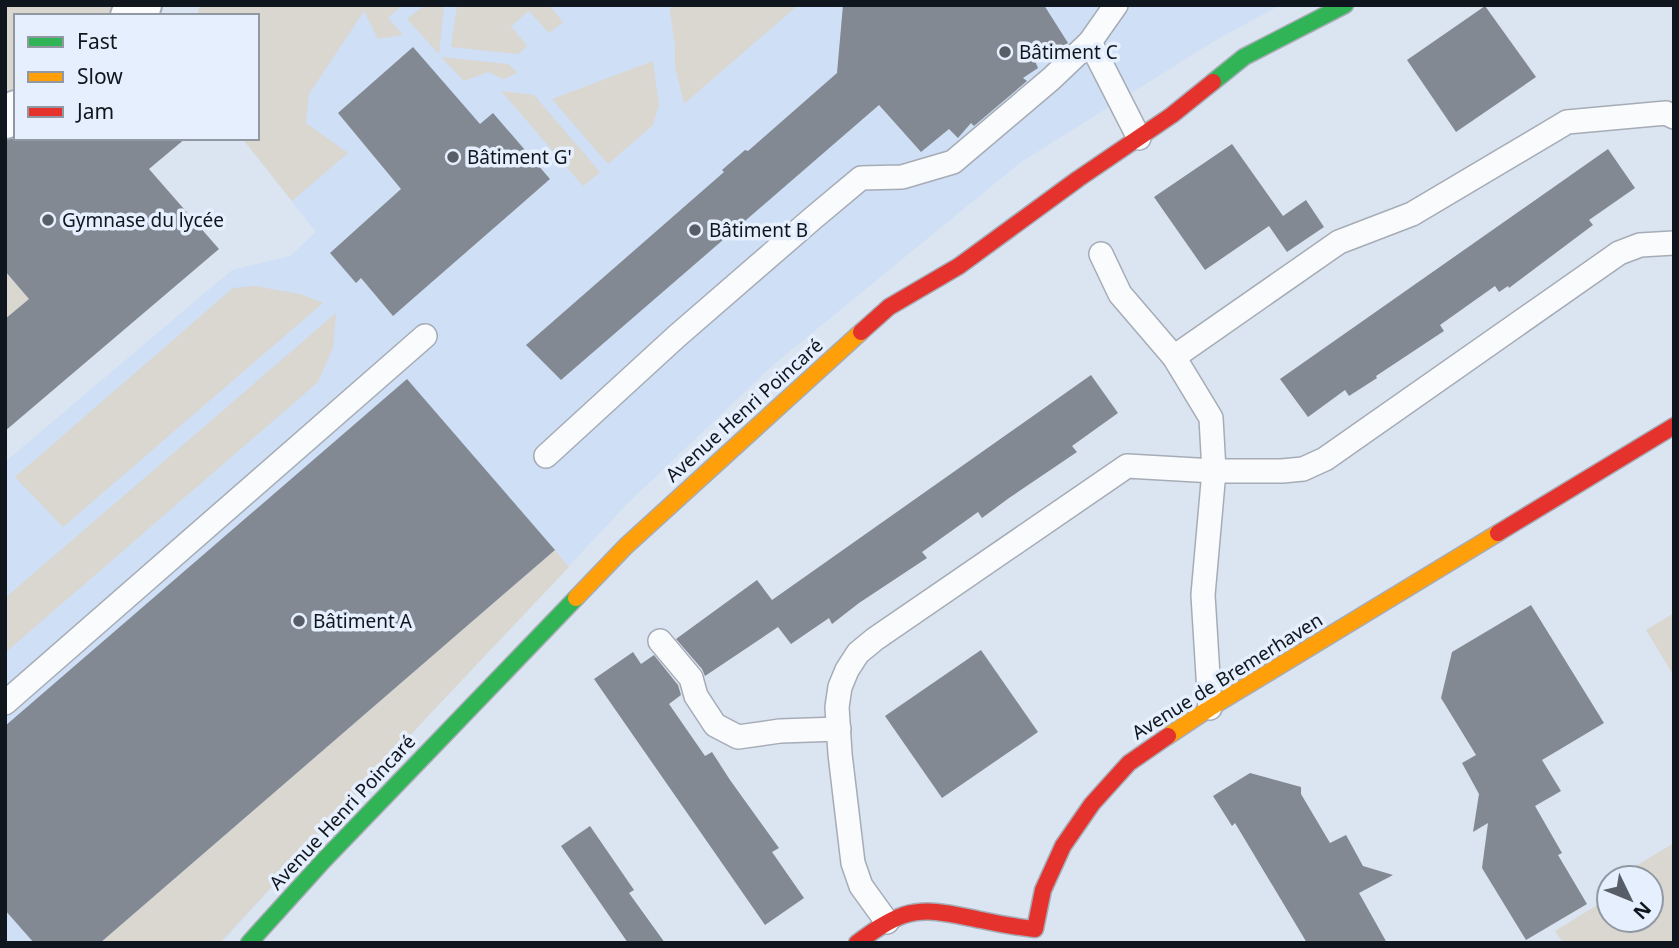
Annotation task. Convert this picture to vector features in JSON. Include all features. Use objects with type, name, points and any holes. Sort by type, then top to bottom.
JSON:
[{"type":"street","name":"Avenue Henri Poincaré","points":[[249,943],[324,860],[626,546],[889,307],[959,266],[1078,179],[1172,115],[1244,57],[1345,5]]},
{"type":"street","name":"Avenue de Bremerhaven","points":[[857,943],[887,922],[929,911],[960,914],[1034,938],[1043,890],[1063,846],[1093,804],[1129,763],[1210,708],[1674,426]]},
{"type":"lane","points":[[546,456],[677,335],[861,178],[902,177],[953,162],[1051,79],[1090,42],[1116,5]]},
{"type":"lane","points":[[1090,42],[1139,138]]},
{"type":"lane","points":[[1174,358],[1339,242],[1412,214],[1567,122],[1666,113],[1674,117]]},
{"type":"lane","points":[[887,922],[861,887],[853,863],[840,754],[836,707],[840,687],[858,653],[1126,466],[1214,471],[1303,469],[1325,459],[1619,253],[1640,245],[1674,243]]},
{"type":"lane","points":[[1101,254],[1120,294],[1174,358],[1212,418],[1214,471],[1203,595],[1210,708]]},
{"type":"lane","points":[[5,704],[425,336]]},
{"type":"lane","points":[[660,641],[691,678],[696,696],[715,725],[738,737],[780,731],[839,729]]},
{"type":"shaded area","points":[[5,5],[121,5],[110,14],[14,14],[14,93],[5,100]]},
{"type":"shaded area","points":[[200,5],[1280,5],[1211,43],[1021,162],[773,365],[628,503],[428,716],[221,943],[5,943],[5,462],[232,270],[290,256],[316,232],[244,140],[259,140],[259,14],[198,14]]},
{"type":"shaded area","points":[[200,5],[403,5],[388,18],[403,35],[378,39],[364,11],[309,94],[306,123],[348,153],[292,201],[244,140],[259,140],[259,14],[198,14]]},
{"type":"shaded area","points":[[425,5],[444,5],[439,54],[407,19]]},
{"type":"shaded area","points":[[457,5],[549,5],[563,22],[549,33],[529,11],[511,26],[527,46],[518,54],[451,47]]},
{"type":"shaded area","points":[[671,5],[797,6],[684,104],[675,67]]},
{"type":"shaded area","points":[[441,57],[508,64],[518,73],[503,79],[488,72],[464,81]]},
{"type":"shaded area","points":[[653,61],[659,105],[653,125],[608,164],[552,99]]},
{"type":"shaded area","points":[[501,91],[534,95],[600,172],[583,186]]},
{"type":"shaded area","points":[[5,271],[29,299],[5,319]]},
{"type":"shaded area","points":[[255,286],[300,294],[323,303],[63,527],[15,477],[233,288]]},
{"type":"shaded area","points":[[336,313],[333,348],[318,382],[5,653],[5,598]]},
{"type":"shaded area","points":[[555,550],[569,567],[220,943],[100,943]]},
{"type":"shaded area","points":[[1674,613],[1674,676],[1646,630]]},
{"type":"shaded area","points":[[1674,843],[1674,943],[1563,943],[1555,931],[1595,906],[1595,934],[1665,934],[1665,864],[1639,864]]},
{"type":"building","name":"Bâtiment B","points":[[843,5],[1044,5],[1068,43],[1035,61],[1038,68],[1023,78],[1027,81],[974,126],[971,123],[958,138],[949,129],[921,152],[879,105],[561,380],[526,345],[724,172],[722,170],[745,150],[748,151],[837,73]]},
{"type":"building","points":[[1485,6],[1536,77],[1456,132],[1407,60]]},
{"type":"building","name":"Bâtiment G'","points":[[413,47],[480,124],[493,113],[550,179],[393,316],[361,278],[356,283],[330,253],[401,189],[338,113]]},
{"type":"building","points":[[5,140],[184,140],[149,169],[219,249],[5,431],[5,319],[29,299],[5,271]]},
{"type":"building","points":[[1232,144],[1283,216],[1306,200],[1324,227],[1287,252],[1269,226],[1205,270],[1154,197]]},
{"type":"building","points":[[1608,149],[1635,188],[1589,220],[1593,225],[1509,288],[1508,286],[1499,292],[1495,286],[1440,325],[1444,331],[1376,376],[1377,378],[1349,396],[1345,390],[1308,417],[1280,379]]},
{"type":"building","points":[[1091,375],[1118,413],[1072,446],[1077,452],[982,518],[978,512],[922,552],[927,558],[832,624],[829,618],[791,644],[778,627],[705,676],[676,639],[757,580],[772,600]]},
{"type":"building","name":"Bâtiment A","points":[[407,379],[555,550],[100,943],[34,943],[5,910],[5,726]]},
{"type":"building","points":[[1531,605],[1604,723],[1542,760],[1561,791],[1535,806],[1562,853],[1558,855],[1587,904],[1526,940],[1482,868],[1488,823],[1473,832],[1479,794],[1462,763],[1476,755],[1441,698],[1452,652]]},
{"type":"building","points":[[981,650],[1038,732],[942,798],[885,716]]},
{"type":"building","points":[[633,652],[641,664],[654,655],[678,685],[681,695],[669,704],[705,756],[712,752],[779,848],[772,852],[804,898],[765,925],[594,679]]},
{"type":"building","points":[[1250,773],[1301,787],[1301,794],[1330,843],[1346,835],[1363,866],[1393,875],[1359,893],[1387,943],[1307,943],[1235,823],[1232,826],[1213,796]]},
{"type":"building","points":[[590,826],[634,890],[629,893],[665,943],[628,943],[561,846]]},
{"type":"traffic: fast","points":[[1213,82],[1244,57],[1345,5]]},
{"type":"traffic: fast","points":[[249,943],[324,860],[576,598]]},
{"type":"traffic: slow","points":[[576,598],[626,546],[861,332]]},
{"type":"traffic: slow","points":[[1168,736],[1498,533]]},
{"type":"traffic: jam","points":[[861,332],[889,307],[959,266],[1078,179],[1172,115],[1213,82]]},
{"type":"traffic: jam","points":[[1498,533],[1674,426]]},
{"type":"traffic: jam","points":[[857,943],[892,920],[923,912],[1035,929],[1043,890],[1063,846],[1092,804],[1129,763],[1168,736]]},
{"type":"place","name":"Bâtiment C","points":[[1005,52]]},
{"type":"place","name":"Bâtiment G'","points":[[453,157]]},
{"type":"place","name":"Gymnase du lycée","points":[[48,220]]},
{"type":"place","name":"Bâtiment B","points":[[695,230]]},
{"type":"place","name":"Bâtiment A","points":[[299,621]]}]
